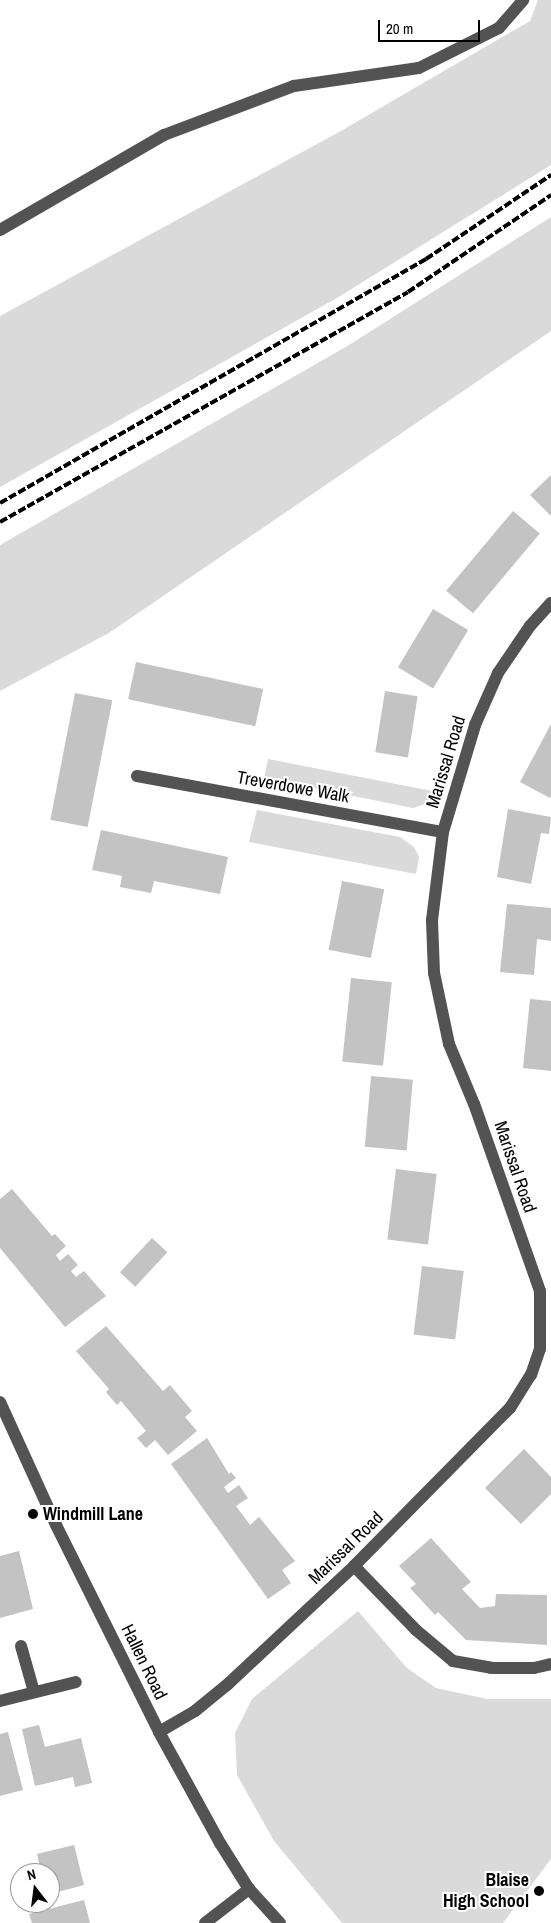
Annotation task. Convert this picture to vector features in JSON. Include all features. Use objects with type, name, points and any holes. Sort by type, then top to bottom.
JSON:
[{"type":"street","points":[[0,230],[164,135],[294,86],[419,68],[499,28],[523,0]]},
{"type":"street","name":"Marissal Road","points":[[159,1732],[195,1711],[228,1684],[354,1566],[510,1408],[531,1375],[540,1349],[540,1291],[474,1104],[449,1044],[434,973],[432,920],[443,832],[474,725],[498,673],[530,626],[551,603]]},
{"type":"street","name":"Treverdowe Walk","points":[[137,776],[443,832]]},
{"type":"street","name":"Hallen Road","points":[[0,1402],[56,1525],[159,1732],[220,1843],[249,1889],[280,1923]]},
{"type":"street","points":[[354,1566],[416,1630],[453,1661],[490,1668],[534,1668],[551,1664]]},
{"type":"street","points":[[21,1646],[34,1692]]},
{"type":"street","points":[[0,1701],[76,1682]]},
{"type":"street","points":[[205,1923],[249,1889]]},
{"type":"shaded area","points":[[538,0],[551,0],[551,165],[337,298],[0,487],[0,316],[339,132],[530,21]]},
{"type":"shaded area","points":[[551,217],[551,331],[109,633],[0,691],[0,545],[349,345]]},
{"type":"shaded area","points":[[268,759],[432,791],[428,803],[413,808],[264,778]]},
{"type":"shaded area","points":[[257,810],[400,837],[414,847],[419,857],[416,874],[249,842]]},
{"type":"shaded area","points":[[358,1611],[407,1668],[436,1688],[487,1699],[551,1699],[551,1859],[503,1923],[342,1923],[274,1841],[237,1775],[235,1733],[252,1699]]},
{"type":"building","points":[[551,475],[551,516],[530,495]]},
{"type":"building","points":[[513,511],[540,533],[473,613],[446,591]]},
{"type":"building","points":[[433,609],[468,630],[433,688],[398,667]]},
{"type":"building","points":[[136,662],[263,689],[255,726],[128,699]]},
{"type":"building","points":[[385,691],[418,696],[408,757],[375,752]]},
{"type":"building","points":[[75,693],[112,700],[88,827],[50,820]]},
{"type":"building","points":[[551,724],[551,796],[550,798],[520,782]]},
{"type":"building","points":[[508,809],[551,817],[549,834],[541,833],[531,884],[497,877]]},
{"type":"building","points":[[101,830],[228,857],[220,894],[154,881],[151,893],[120,887],[122,876],[92,870]]},
{"type":"building","points":[[342,881],[384,889],[371,958],[329,950]]},
{"type":"building","points":[[507,904],[551,908],[551,941],[537,939],[534,975],[500,972]]},
{"type":"building","points":[[351,978],[392,982],[383,1066],[342,1062]]},
{"type":"building","points":[[530,999],[551,1001],[551,1071],[523,1068]]},
{"type":"building","points":[[371,1076],[413,1080],[407,1150],[365,1147]]},
{"type":"building","points":[[396,1169],[437,1174],[428,1244],[387,1239]]},
{"type":"building","points":[[12,1189],[52,1236],[55,1234],[66,1246],[56,1255],[60,1261],[68,1254],[78,1265],[71,1271],[76,1277],[84,1271],[106,1296],[65,1327],[0,1248],[0,1199]]},
{"type":"building","points":[[152,1238],[167,1252],[135,1287],[120,1272]]},
{"type":"building","points":[[422,1266],[464,1271],[455,1340],[414,1334]]},
{"type":"building","points":[[106,1326],[163,1391],[170,1385],[192,1411],[185,1417],[197,1431],[168,1455],[155,1440],[146,1448],[137,1438],[146,1431],[121,1401],[117,1405],[106,1392],[109,1389],[76,1351]]},
{"type":"building","points":[[207,1438],[229,1474],[231,1472],[236,1478],[224,1487],[228,1493],[239,1485],[248,1498],[236,1506],[250,1525],[259,1517],[295,1561],[282,1570],[291,1583],[268,1599],[171,1464]]},
{"type":"building","points":[[524,1449],[551,1477],[551,1494],[521,1524],[485,1488]]},
{"type":"building","points":[[431,1538],[471,1582],[462,1589],[480,1608],[495,1606],[496,1594],[547,1595],[547,1645],[466,1640],[438,1612],[435,1615],[410,1588],[416,1584],[399,1566]]},
{"type":"building","points":[[19,1551],[33,1609],[0,1618],[0,1556]]},
{"type":"building","points":[[39,1725],[45,1747],[81,1738],[92,1783],[75,1787],[73,1777],[35,1786],[22,1729]]},
{"type":"building","points":[[8,1732],[23,1790],[0,1796],[0,1734]]},
{"type":"building","points":[[74,1845],[84,1885],[60,1891],[60,1863],[39,1863],[37,1854]]},
{"type":"building","points":[[84,1900],[90,1923],[32,1923],[29,1914],[60,1913],[60,1906]]},
{"type":"railway","points":[[0,503],[426,259],[551,175]]},
{"type":"railway","points":[[0,522],[408,292],[551,195]]},
{"type":"place","name":"Windmill Lane","points":[[33,1514]]},
{"type":"place","name":"Blaise High School","points":[[539,1891]]}]
